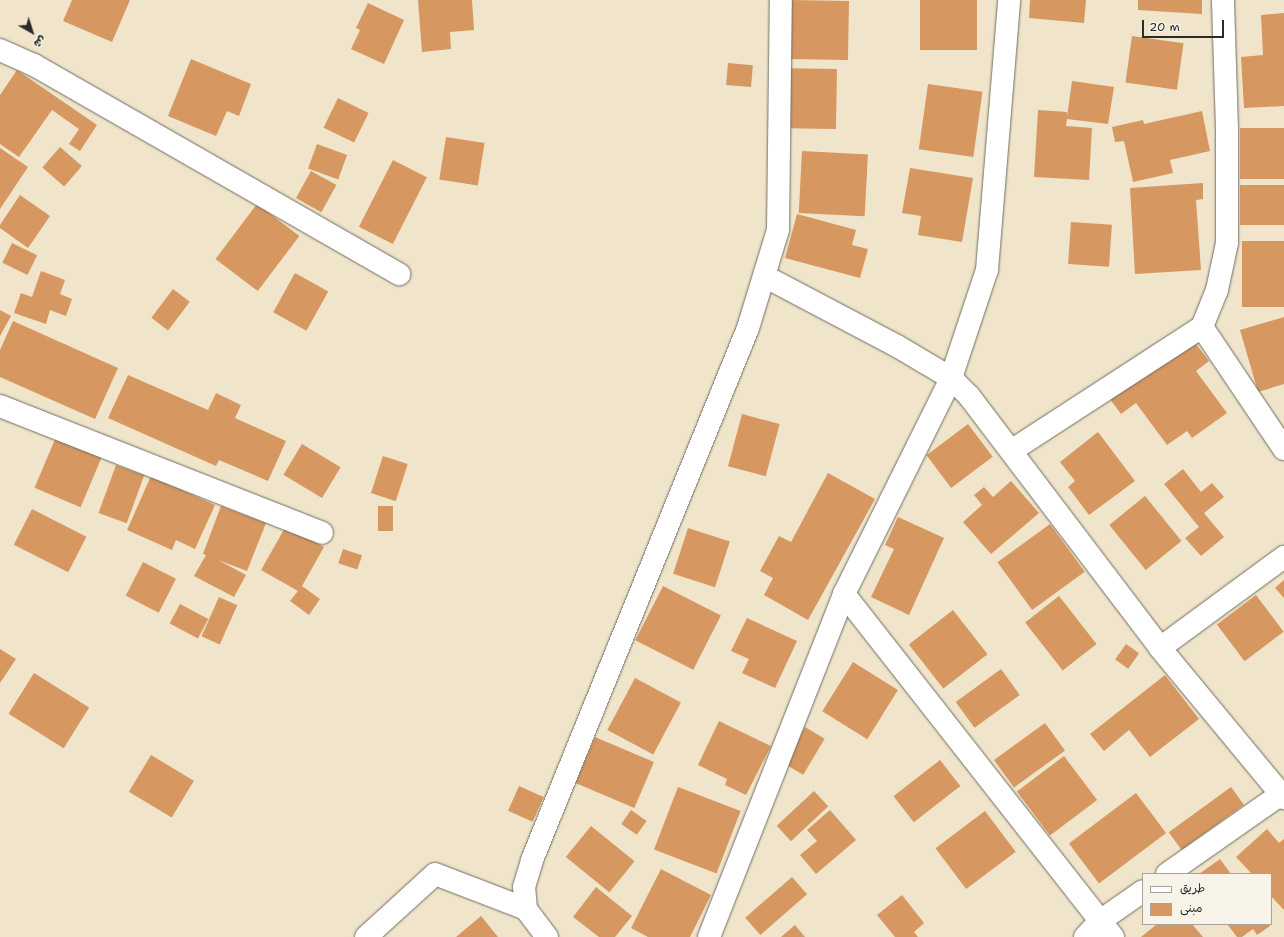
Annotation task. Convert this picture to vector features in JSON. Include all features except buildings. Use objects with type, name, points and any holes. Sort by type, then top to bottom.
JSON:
[{"type":"street","points":[[547,937],[526,909],[524,887],[532,860],[748,328],[766,278],[778,230],[781,0]]},
{"type":"street","points":[[710,937],[844,594],[951,378],[987,270],[1009,0]]},
{"type":"street","points":[[1011,451],[1202,327],[1217,290],[1227,243],[1227,129],[1223,0]]},
{"type":"street","points":[[0,50],[34,66],[399,274]]},
{"type":"street","points":[[766,278],[897,346],[951,378],[969,396],[1160,648],[1283,795],[1168,873]]},
{"type":"street","points":[[1202,327],[1284,449]]},
{"type":"street","points":[[0,406],[322,533]]},
{"type":"street","points":[[1160,648],[1284,557]]},
{"type":"street","points":[[844,594],[1106,929]]},
{"type":"street","points":[[366,937],[435,874],[526,909]]},
{"type":"street","points":[[1085,937],[1106,929],[1142,892]]}]
